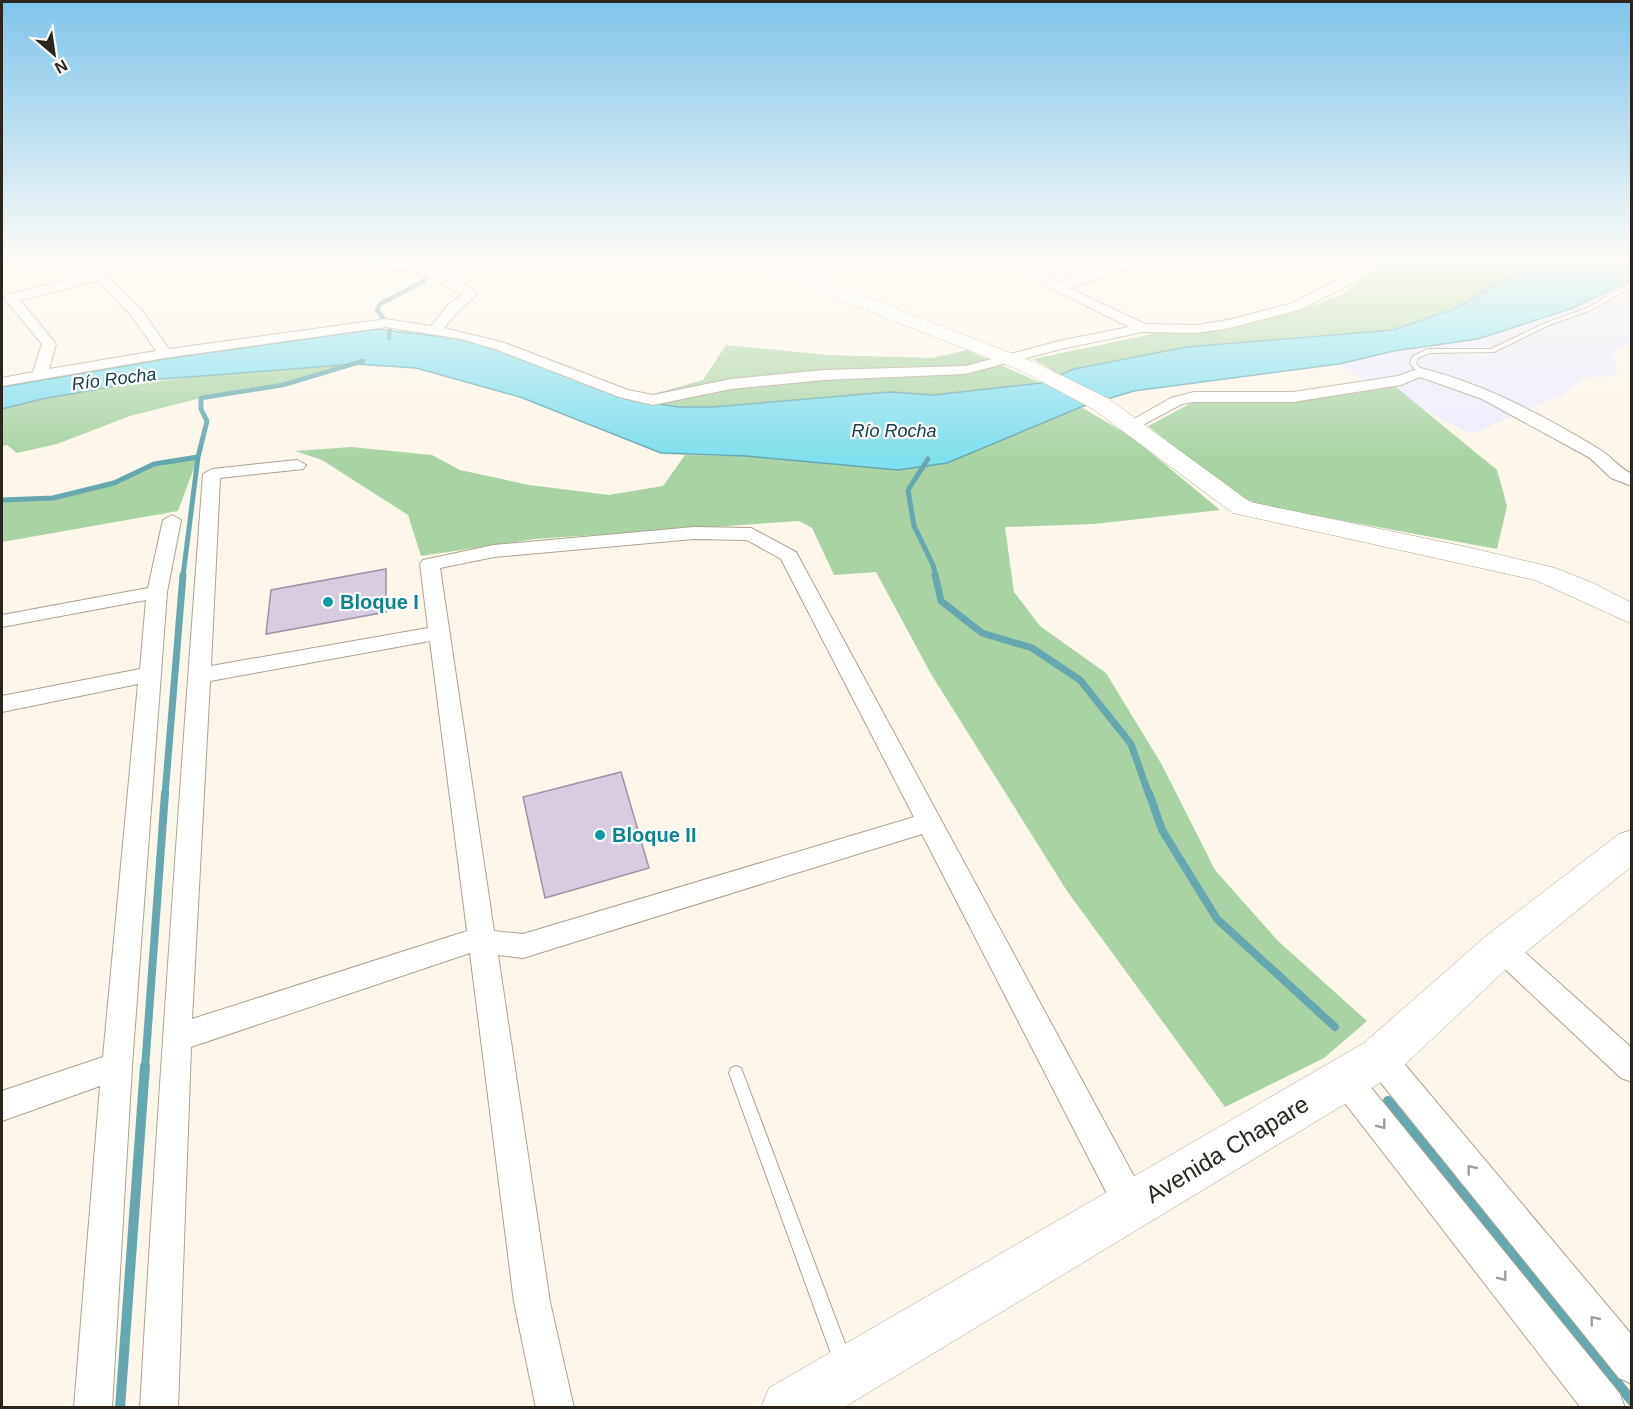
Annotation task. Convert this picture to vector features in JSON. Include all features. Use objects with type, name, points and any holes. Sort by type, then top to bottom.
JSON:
[{"type":"main road","points":[[932,328],[1009,357],[1101,404],[1242,508],[1467,555],[1545,574],[1583,589],[1632,615]]},
{"type":"main road","name":"Avenida Chapare","points":[[789,1407],[1362,1069],[1501,948],[1632,844]]},
{"type":"street","points":[[36,328],[49,344],[40,374]]},
{"type":"street","points":[[147,328],[165,354]]},
{"type":"street","points":[[2,382],[165,354],[352,328]]},
{"type":"street","points":[[415,328],[500,346],[624,394],[653,400],[731,384],[824,375],[965,370],[1009,357],[1143,328],[1204,328]]},
{"type":"street","points":[[434,331],[437,328]]},
{"type":"street","points":[[1131,424],[1177,401],[1194,397],[1293,398],[1401,381],[1420,372],[1487,396],[1596,454],[1617,474],[1632,481]]},
{"type":"street","points":[[159,1407],[176,1038],[197,676],[212,474],[297,465]]},
{"type":"street","points":[[93,1407],[117,1066],[157,592],[172,519]]},
{"type":"street","points":[[555,1407],[532,1302],[430,564],[494,551],[694,533],[751,534],[789,556],[1131,1205]]},
{"type":"street","points":[[2,621],[157,592]]},
{"type":"street","points":[[197,676],[438,633]]},
{"type":"street","points":[[2,704],[150,674]]},
{"type":"street","points":[[176,1038],[474,940],[523,946],[929,822]]},
{"type":"street","points":[[1501,948],[1632,1068]]},
{"type":"street","points":[[2,1106],[117,1066]]},
{"type":"street","points":[[1362,1069],[1632,1365]]},
{"type":"street","points":[[1362,1069],[1606,1407]]},
{"type":"lane","points":[[1420,372],[1413,363],[1415,357],[1428,351],[1492,351],[1539,328]]},
{"type":"lane","points":[[736,1073],[847,1373]]},
{"type":"shaded area","points":[[1512,328],[1631,328],[1631,344],[1613,353],[1618,375],[1584,378],[1564,394],[1471,434],[1363,379],[1339,364],[1394,351],[1478,339]]},
{"type":"green space","points":[[1182,328],[1400,328],[1187,347],[1074,369],[1060,375],[1033,359]]},
{"type":"green space","points":[[726,345],[828,355],[932,358],[967,350],[1041,383],[934,395],[890,392],[713,407],[679,407],[632,400],[703,380]]},
{"type":"green space","points":[[355,364],[283,385],[201,398],[130,416],[57,444],[17,453],[7,445],[2,446],[2,409],[133,384]]},
{"type":"green space","points":[[1396,387],[1497,470],[1507,506],[1497,549],[1263,506],[1238,496],[1148,426],[1195,401],[1299,401]]},
{"type":"green space","points":[[1081,407],[1132,437],[1220,510],[1094,524],[1005,527],[1014,592],[1040,626],[1106,673],[1162,765],[1215,870],[1278,941],[1367,1021],[1324,1058],[1225,1107],[1067,891],[931,674],[876,572],[834,575],[812,528],[799,521],[535,539],[421,556],[408,515],[322,460],[295,451],[351,447],[432,455],[460,470],[529,485],[609,495],[663,486],[685,455],[746,456],[898,470],[947,463]]},
{"type":"green space","points":[[198,457],[178,511],[2,542],[2,500],[53,498],[114,483],[154,464]]},
{"type":"water","name":"Río Rocha","points":[[1400,328],[1512,328],[1478,339],[1394,351],[1339,364],[1134,391],[1081,407],[947,463],[898,470],[746,456],[661,453],[520,397],[416,368],[355,364],[150,380],[42,399],[2,409],[2,387],[177,357],[376,329],[471,340],[632,400],[679,407],[713,407],[890,392],[934,395],[1041,383],[1074,369],[1187,347]]},
{"type":"building","name":"Bloque I","points":[[386,569],[386,612],[266,634],[271,590]]},
{"type":"building","name":"Bloque II","points":[[621,772],[649,868],[545,898],[523,797]]},
{"type":"waterway","points":[[389,338],[390,328]]},
{"type":"waterway","points":[[198,457],[207,421],[201,409],[201,398],[283,385],[363,361]]},
{"type":"waterway","points":[[2,500],[53,498],[114,483],[154,464],[198,457]]},
{"type":"waterway","points":[[183,576],[198,457]]},
{"type":"waterway","points":[[928,459],[908,490],[914,526],[936,576]]},
{"type":"waterway","points":[[165,795],[183,575]]},
{"type":"waterway","points":[[935,575],[941,601],[982,633],[1032,648],[1080,680],[1131,744],[1149,795]]},
{"type":"waterway","points":[[145,1068],[165,793]]},
{"type":"waterway","points":[[1149,793],[1162,830],[1217,919],[1335,1027]]},
{"type":"waterway","points":[[120,1408],[145,1066]]},
{"type":"waterway","points":[[1388,1101],[1632,1401]]},
{"type":"place","name":"Bloque I","points":[[328,602]]},
{"type":"place","name":"Bloque II","points":[[600,835]]}]
